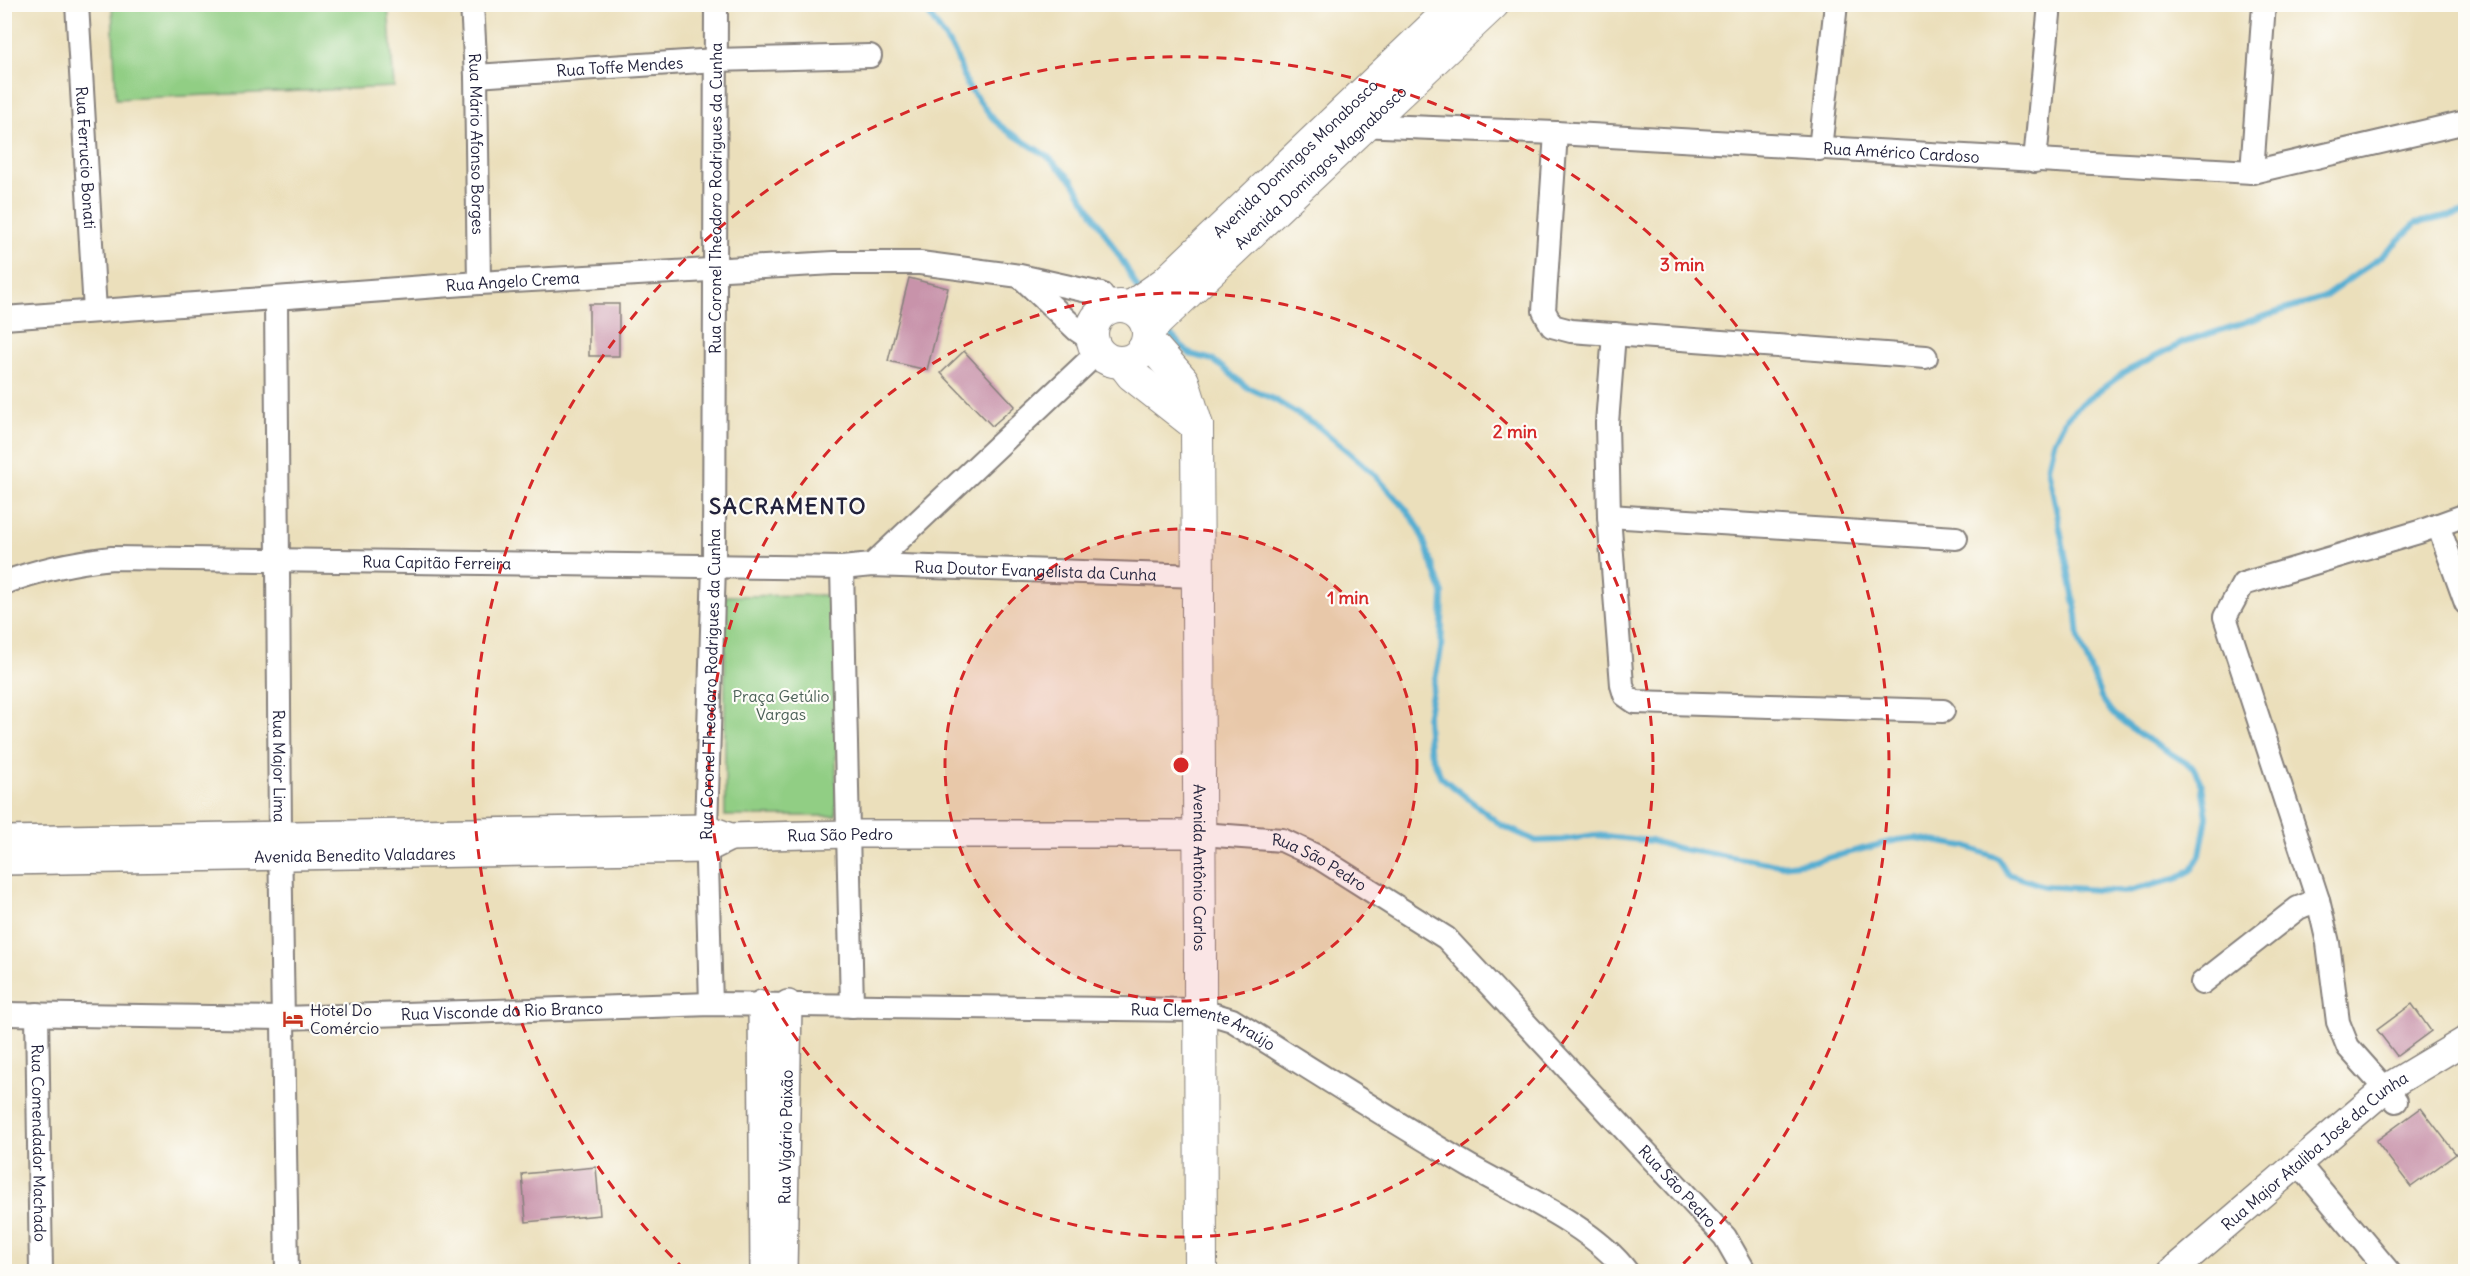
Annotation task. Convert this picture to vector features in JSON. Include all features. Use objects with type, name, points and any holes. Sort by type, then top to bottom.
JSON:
[{"type":"main road","name":"Avenida Domingos Monabosco","points":[[1134,321],[1165,283],[1457,4]]},
{"type":"main road","name":"Avenida Domingos Magnabosco","points":[[1134,321],[1365,125],[1493,4]]},
{"type":"main road","points":[[1104,351],[1138,356],[1134,321],[1098,316],[1094,324],[1104,351],[1197,426]]},
{"type":"main road","name":"Avenida Antônio Carlos","points":[[1134,321],[1183,381],[1197,426],[1201,834],[1199,1010],[1201,1272]]},
{"type":"street","name":"Rua Ferrucio Bonati","points":[[77,4],[95,311]]},
{"type":"street","name":"Rua Mário Afonso Borges","points":[[472,4],[477,76],[479,283]]},
{"type":"street","name":"Rua Coronel Theodoro Rodrigues da Cunha","points":[[711,1004],[714,838],[716,4]]},
{"type":"street","points":[[1820,149],[1836,4]]},
{"type":"street","points":[[2035,161],[2050,4]]},
{"type":"street","points":[[2252,172],[2264,4]]},
{"type":"street","name":"Rua Toffe Mendes","points":[[477,76],[716,60],[870,56]]},
{"type":"street","name":"Rua Américo Cardoso","points":[[1332,125],[1556,133],[2252,172],[2466,122]]},
{"type":"street","points":[[1556,133],[1544,311],[1552,326],[1561,330],[1926,357]]},
{"type":"street","name":"Rua Angelo Crema","points":[[4,318],[716,268],[834,263],[920,263],[1020,276],[1101,294],[1134,321]]},
{"type":"street","points":[[872,565],[1104,351],[1077,330],[1020,276]]},
{"type":"street","name":"Rua Major Lima","points":[[276,298],[286,1272]]},
{"type":"street","points":[[1614,334],[1607,423],[1609,516],[1622,685],[1625,695],[1635,702],[1943,711]]},
{"type":"street","points":[[2391,1094],[2348,1047],[2338,1022],[2328,943],[2318,900],[2225,617],[2243,584],[2466,515]]},
{"type":"street","points":[[1609,516],[1956,538]]},
{"type":"street","points":[[2438,525],[2466,603]]},
{"type":"street","name":"Rua Capitão Ferreira","points":[[4,583],[74,562],[112,558],[842,568],[872,565]]},
{"type":"street","name":"Rua Doutor Evangelista da Cunha","points":[[872,565],[1199,576]]},
{"type":"street","points":[[842,568],[852,1006]]},
{"type":"street","name":"Rua São Pedro","points":[[714,838],[849,834],[1201,834],[1282,840],[1318,857],[1446,938],[1725,1237],[1745,1272]]},
{"type":"street","name":"Avenida Benedito Valadares","points":[[4,861],[280,846],[714,838]]},
{"type":"street","name":"Avenida Benedito Valadares","points":[[4,840],[280,846]]},
{"type":"street","points":[[2202,983],[2298,909],[2318,900]]},
{"type":"street","name":"Rua Clemente Araújo","points":[[711,1004],[1199,1010],[1232,1020],[1468,1165],[1590,1235],[1619,1260],[1627,1272]]},
{"type":"street","name":"Rua Visconde do Rio Branco","points":[[4,1014],[284,1018],[711,1004]]},
{"type":"street","name":"Rua Vigário Paixão","points":[[764,1272],[775,1004]]},
{"type":"street","name":"Rua Vigário Paixão","points":[[775,1004],[783,1272]]},
{"type":"street","name":"Rua Comendador Machado","points":[[37,1014],[40,1272]]},
{"type":"street","name":"Rua Major Ataliba José da Cunha","points":[[2171,1272],[2391,1094],[2466,1040]]},
{"type":"street","name":"Rua Major Ataliba José da Cunha","points":[[2391,1094],[2421,1083],[2466,1060]]},
{"type":"street","points":[[2302,1168],[2389,1272]]},
{"type":"street","name":"Rua Major Ataliba José da Cunha","points":[[2191,1272],[2302,1168]]},
{"type":"green space","points":[[112,5],[388,5],[394,87],[116,99]]},
{"type":"green space","name":"Praça Getúlio Vargas","points":[[837,595],[836,816],[725,816],[725,596]]},
{"type":"building","points":[[909,278],[948,288],[927,370],[888,361]]},
{"type":"building","points":[[589,304],[619,304],[619,356],[589,356]]},
{"type":"building","points":[[964,351],[1015,406],[992,426],[941,373]]},
{"type":"building","points":[[2412,1004],[2431,1031],[2397,1056],[2377,1030]]},
{"type":"building","points":[[2421,1108],[2456,1154],[2411,1187],[2376,1141]]},
{"type":"building","points":[[596,1167],[600,1215],[526,1222],[522,1174]]},
{"type":"waterway","points":[[922,4],[955,53],[967,85],[995,121],[1047,156],[1072,180],[1138,290]]},
{"type":"waterway","points":[[1167,331],[1190,354],[1213,360],[1247,387],[1275,400],[1319,427],[1372,472],[1406,509],[1419,528],[1443,594],[1441,650],[1427,718],[1429,749],[1441,777],[1501,825],[1536,841],[1595,835],[1651,841],[1681,849],[1780,865],[1816,861],[1897,840],[1915,838],[1964,846],[1998,858],[2008,874],[2044,886],[2124,892],[2179,878],[2192,869],[2200,855],[2207,817],[2202,785],[2193,767],[2139,734],[2112,713],[2101,697],[2079,639],[2077,615],[2048,468],[2054,442],[2066,418],[2125,372],[2184,342],[2324,297],[2382,256],[2416,223],[2466,213]]},
{"type":"place","name":"Hotel Do Comércio","points":[[293,1019]]},
{"type":"district","name":"SACRAMENTO","points":[[788,506]]}]
